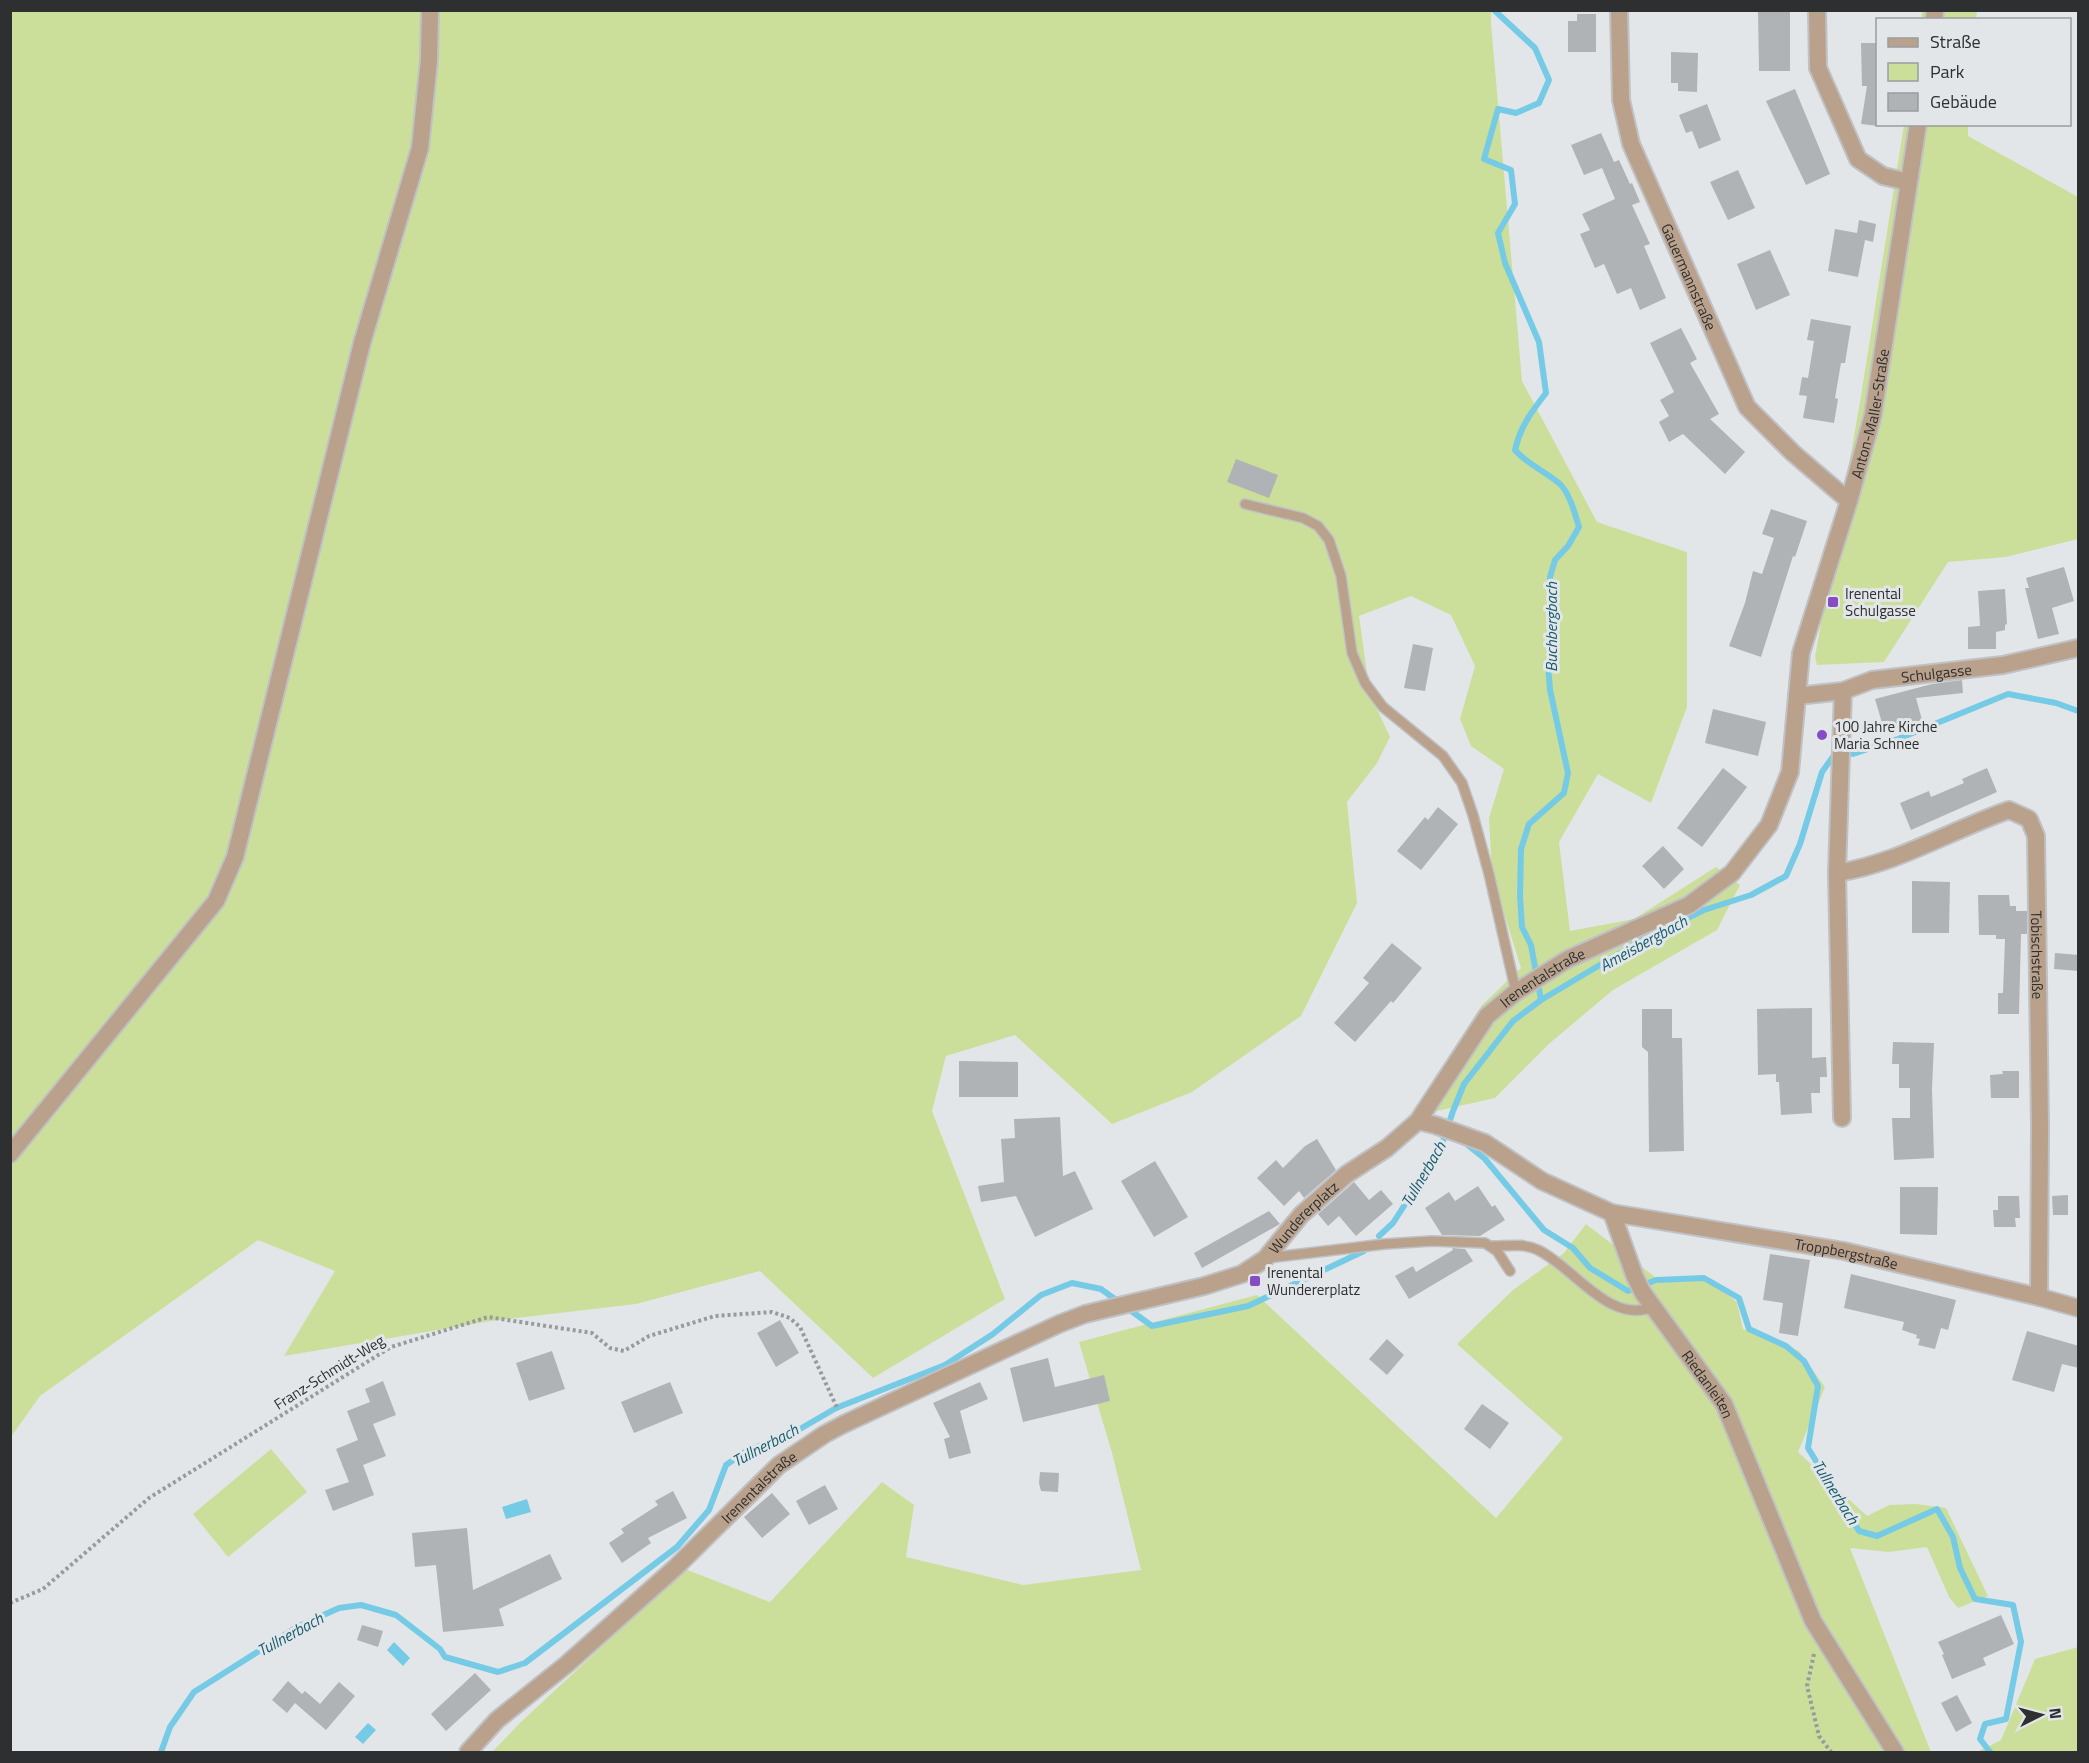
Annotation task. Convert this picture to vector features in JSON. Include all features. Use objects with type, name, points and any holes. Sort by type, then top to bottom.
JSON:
[{"type":"street","points":[[10,1154],[216,901],[235,857],[362,343],[420,148],[429,60],[430,10]]},
{"type":"street","name":"Gauermannstraße","points":[[1618,10],[1621,100],[1631,144],[1747,407],[1793,453],[1849,501]]},
{"type":"street","points":[[1817,10],[1818,68],[1858,159],[1883,176],[1908,182]]},
{"type":"street","name":"Anton-Maller-Straße","points":[[1797,696],[1801,653],[1849,501],[1873,415],[1918,126]]},
{"type":"street","name":"Schulgasse","points":[[1797,696],[1844,691],[1872,680],[2003,665],[2079,648]]},
{"type":"street","points":[[1842,1118],[1837,873],[1844,691]]},
{"type":"street","name":"Irenentalstraße","points":[[1418,1121],[1487,1016],[1521,988],[1568,959],[1689,905],[1732,873],[1769,825],[1790,772],[1797,696]]},
{"type":"street","name":"Tobischstraße","points":[[1837,873],[1860,869],[1912,852],[1981,820],[2009,810],[2029,819],[2036,836],[2037,870],[2039,1297]]},
{"type":"street","points":[[1418,1121],[1485,1143],[1542,1181],[1612,1213]]},
{"type":"street","name":"Wundererplatz","points":[[1108,1308],[1204,1286],[1242,1274],[1265,1259],[1301,1215],[1347,1174],[1387,1148],[1418,1121]]},
{"type":"street","name":"Troppbergstraße","points":[[1612,1213],[1844,1251],[2079,1308]]},
{"type":"street","name":"Riedanleiten","points":[[1612,1213],[1643,1293],[1724,1404],[1813,1621],[1895,1752]]},
{"type":"street","name":"Irenentalstraße","points":[[468,1752],[497,1720],[567,1664],[675,1568],[779,1465],[844,1424],[1059,1324],[1108,1308]]},
{"type":"lane","points":[[1245,504],[1303,518],[1318,526],[1329,540],[1341,576],[1352,653],[1365,683],[1383,707],[1443,756],[1462,783],[1521,988]]},
{"type":"lane","points":[[1265,1259],[1385,1244],[1432,1241],[1485,1243],[1492,1246],[1515,1245],[1536,1248],[1559,1262],[1594,1294],[1625,1310],[1643,1311],[1653,1307]]},
{"type":"lane","points":[[1492,1246],[1510,1271]]},
{"type":"path","name":"Franz-Schmidt-Weg","points":[[10,1603],[43,1589],[149,1498],[391,1347],[488,1317],[592,1333],[610,1348],[624,1351],[649,1336],[715,1316],[772,1312],[790,1318],[800,1327],[832,1395]]},
{"type":"path","points":[[1819,1630],[1807,1686],[1819,1736],[1831,1752]]},
{"type":"green space","points":[[11,11],[1491,11],[1522,381],[1597,522],[1687,552],[1687,707],[1651,803],[1598,774],[1559,842],[1570,931],[1634,919],[1716,867],[1740,885],[1717,930],[1613,990],[1550,1043],[1495,1098],[1410,1117],[1482,1005],[1521,968],[1492,875],[1489,818],[1504,769],[1471,746],[1460,719],[1475,666],[1451,615],[1411,596],[1359,616],[1370,694],[1390,737],[1377,763],[1347,802],[1357,903],[1301,1016],[1192,1092],[1112,1124],[1015,1035],[946,1056],[932,1111],[1005,1299],[873,1378],[760,1271],[636,1304],[491,1321],[284,1356],[335,1271],[258,1240],[40,1396],[11,1437]]},
{"type":"green space","points":[[1922,11],[1977,11],[1976,18],[1921,18]]},
{"type":"green space","points":[[1904,126],[1968,126],[1968,136],[2078,197],[2078,539],[2006,557],[1948,562],[1884,662],[1817,665],[1815,657],[1860,402]]},
{"type":"green space","points":[[1586,1224],[1659,1280],[1707,1278],[1737,1302],[1743,1329],[1799,1351],[1825,1387],[1798,1452],[1867,1516],[1889,1505],[1916,1504],[1946,1508],[1988,1596],[1958,1608],[1949,1597],[1927,1547],[1889,1552],[1850,1548],[1931,1752],[492,1752],[521,1722],[685,1569],[770,1602],[882,1482],[914,1505],[906,1557],[1023,1585],[1141,1570],[1112,1453],[1079,1342],[1257,1295],[1496,1518],[1563,1438],[1457,1344],[1513,1290],[1564,1253]]},
{"type":"green space","points":[[271,1449],[307,1492],[228,1557],[193,1514]]},
{"type":"green space","points":[[2078,1647],[2078,1752],[1977,1752],[2001,1740],[2035,1659]]},
{"type":"water","points":[[527,1499],[531,1512],[506,1519],[502,1507]]},
{"type":"water","points":[[394,1642],[410,1658],[403,1666],[387,1650]]},
{"type":"water","points":[[368,1723],[376,1730],[363,1744],[355,1737]]},
{"type":"building","points":[[1758,10],[1790,10],[1790,71],[1759,71]]},
{"type":"building","points":[[1577,14],[1596,14],[1596,52],[1568,52],[1568,21],[1577,21]]},
{"type":"building","points":[[1861,43],[1876,43],[1876,126],[1861,124],[1867,86],[1862,86]]},
{"type":"building","points":[[1671,52],[1698,53],[1697,92],[1678,91],[1678,83],[1671,83]]},
{"type":"building","points":[[1795,89],[1830,174],[1806,185],[1766,101]]},
{"type":"building","points":[[1707,104],[1721,140],[1699,149],[1692,131],[1686,133],[1679,115]]},
{"type":"building","points":[[1601,133],[1614,162],[1619,160],[1640,202],[1632,205],[1650,244],[1644,246],[1666,298],[1640,310],[1631,288],[1617,294],[1604,264],[1595,268],[1580,234],[1590,230],[1582,214],[1615,199],[1602,168],[1584,175],[1571,145]]},
{"type":"building","points":[[1738,170],[1755,208],[1728,220],[1710,182]]},
{"type":"building","points":[[1859,220],[1876,224],[1873,242],[1865,240],[1858,277],[1828,271],[1835,229],[1857,233]]},
{"type":"building","points":[[1770,250],[1790,295],[1756,310],[1737,264]]},
{"type":"building","points":[[1811,319],[1851,326],[1845,363],[1841,363],[1835,398],[1838,399],[1834,423],[1803,418],[1807,396],[1799,395],[1802,377],[1808,378],[1814,341],[1807,340]]},
{"type":"building","points":[[1681,328],[1697,359],[1690,363],[1719,414],[1710,419],[1745,452],[1725,474],[1683,434],[1669,442],[1659,422],[1669,416],[1660,400],[1674,392],[1650,343]]},
{"type":"building","points":[[1236,459],[1278,475],[1269,498],[1227,482]]},
{"type":"building","points":[[1771,509],[1807,521],[1795,557],[1793,556],[1761,657],[1729,646],[1745,603],[1753,571],[1762,574],[1774,538],[1762,534]]},
{"type":"building","points":[[2064,567],[2074,601],[2052,608],[2059,634],[2038,639],[2025,588],[2029,588],[2026,578]]},
{"type":"building","points":[[2005,589],[2007,624],[2005,630],[1996,632],[1996,649],[1968,649],[1968,627],[1980,626],[1978,591]]},
{"type":"building","points":[[1413,644],[1433,648],[1425,691],[1404,688]]},
{"type":"building","points":[[1962,680],[1963,693],[1916,698],[1922,720],[1884,730],[1875,699],[1932,684]]},
{"type":"building","points":[[1713,709],[1766,722],[1758,756],[1705,743]]},
{"type":"building","points":[[1723,768],[1747,787],[1702,847],[1677,828]]},
{"type":"building","points":[[1987,768],[1997,792],[1911,830],[1900,803],[1929,791],[1931,797],[1964,783],[1962,779]]},
{"type":"building","points":[[1438,807],[1458,824],[1421,870],[1397,851],[1425,817],[1428,820]]},
{"type":"building","points":[[1663,846],[1684,869],[1664,889],[1642,866]]},
{"type":"building","points":[[1912,881],[1950,882],[1949,933],[1912,933]]},
{"type":"building","points":[[1978,895],[2009,895],[2010,906],[2016,906],[2016,911],[2027,911],[2027,934],[2021,934],[2019,1014],[1998,1014],[1998,993],[2003,993],[2005,939],[1996,939],[1996,935],[1979,935]]},
{"type":"building","points":[[1392,943],[1422,968],[1393,1003],[1391,1001],[1355,1042],[1334,1023],[1369,983],[1363,978]]},
{"type":"building","points":[[2055,953],[2079,955],[2079,971],[2054,969]]},
{"type":"building","points":[[1812,1008],[1812,1058],[1826,1057],[1827,1077],[1820,1077],[1820,1093],[1811,1093],[1812,1113],[1781,1115],[1779,1082],[1776,1082],[1776,1074],[1758,1075],[1757,1009]]},
{"type":"building","points":[[1642,1009],[1672,1009],[1672,1038],[1682,1038],[1684,1151],[1649,1152],[1648,1052],[1642,1047]]},
{"type":"building","points":[[1893,1042],[1934,1043],[1932,1089],[1934,1158],[1894,1160],[1892,1118],[1910,1118],[1910,1088],[1899,1088],[1899,1064],[1892,1064]]},
{"type":"building","points":[[959,1061],[1018,1062],[1018,1097],[959,1097]]},
{"type":"building","points":[[2002,1071],[2019,1071],[2019,1098],[1991,1098],[1990,1075],[2003,1074]]},
{"type":"building","points":[[1060,1117],[1063,1176],[1075,1171],[1093,1209],[1035,1237],[1016,1196],[981,1202],[978,1186],[1004,1182],[1001,1139],[1015,1138],[1014,1119]]},
{"type":"building","points":[[1317,1139],[1336,1170],[1304,1198],[1299,1191],[1284,1206],[1257,1178],[1276,1160],[1283,1168],[1305,1146]]},
{"type":"building","points":[[1155,1161],[1188,1217],[1154,1237],[1121,1181]]},
{"type":"building","points":[[1354,1182],[1369,1200],[1381,1190],[1393,1204],[1356,1236],[1339,1216],[1328,1226],[1318,1214]]},
{"type":"building","points":[[1478,1186],[1492,1207],[1495,1205],[1505,1220],[1480,1236],[1442,1235],[1425,1208],[1449,1192],[1455,1201]]},
{"type":"building","points":[[1900,1187],[1938,1187],[1937,1235],[1900,1234]]},
{"type":"building","points":[[2068,1195],[2068,1215],[2053,1215],[2052,1196]]},
{"type":"building","points":[[1998,1196],[2019,1196],[2020,1218],[2015,1218],[2016,1227],[1994,1227],[1993,1210],[1998,1210]]},
{"type":"building","points":[[1269,1211],[1280,1224],[1202,1268],[1194,1253]]},
{"type":"building","points":[[1452,1248],[1465,1249],[1473,1261],[1409,1299],[1395,1276],[1413,1266],[1416,1272],[1453,1250]]},
{"type":"building","points":[[1770,1254],[1810,1260],[1798,1336],[1779,1333],[1783,1303],[1763,1300]]},
{"type":"building","points":[[1851,1274],[1956,1300],[1948,1330],[1941,1328],[1935,1349],[1918,1345],[1920,1339],[1916,1338],[1917,1335],[1902,1330],[1904,1322],[1844,1308]]},
{"type":"building","points":[[780,1320],[799,1353],[776,1367],[757,1333]]},
{"type":"building","points":[[2027,1331],[2079,1346],[2079,1368],[2062,1364],[2054,1392],[2012,1380]]},
{"type":"building","points":[[1387,1339],[1404,1355],[1387,1375],[1369,1359]]},
{"type":"building","points":[[552,1351],[565,1389],[529,1401],[516,1363]]},
{"type":"building","points":[[1048,1358],[1055,1387],[1104,1375],[1110,1401],[1023,1422],[1010,1368]]},
{"type":"building","points":[[383,1381],[396,1415],[373,1424],[386,1456],[363,1465],[374,1495],[333,1511],[325,1490],[349,1482],[336,1449],[358,1440],[347,1411],[370,1402],[365,1389]]},
{"type":"building","points":[[670,1382],[683,1413],[634,1433],[621,1402]]},
{"type":"building","points":[[980,1382],[988,1399],[960,1411],[971,1453],[949,1459],[944,1439],[950,1437],[933,1403]]},
{"type":"building","points":[[1482,1404],[1509,1423],[1490,1449],[1464,1429]]},
{"type":"building","points":[[1040,1472],[1059,1473],[1058,1492],[1041,1491]]},
{"type":"building","points":[[825,1485],[838,1509],[809,1525],[796,1501]]},
{"type":"building","points":[[673,1491],[687,1518],[648,1538],[651,1543],[622,1563],[609,1543],[624,1533],[621,1529],[658,1505],[655,1501]]},
{"type":"building","points":[[772,1493],[790,1514],[762,1538],[744,1517]]},
{"type":"building","points":[[467,1528],[473,1590],[550,1554],[562,1579],[499,1609],[504,1626],[443,1632],[436,1565],[415,1567],[412,1533]]},
{"type":"building","points":[[2001,1615],[2014,1644],[1983,1658],[1986,1665],[1952,1679],[1938,1642]]},
{"type":"building","points":[[362,1625],[383,1631],[378,1647],[357,1640]]},
{"type":"building","points":[[475,1673],[491,1690],[446,1731],[431,1714]]},
{"type":"building","points":[[288,1681],[302,1694],[305,1691],[320,1704],[339,1682],[355,1696],[326,1730],[295,1703],[287,1713],[272,1700]]},
{"type":"building","points":[[1957,1695],[1972,1723],[1956,1732],[1941,1703]]},
{"type":"waterway","name":"Buchbergbach","points":[[1494,10],[1535,48],[1549,80],[1539,103],[1516,113],[1498,109],[1484,159],[1511,170],[1515,204],[1498,233],[1505,263],[1539,342],[1546,393],[1523,427],[1515,450],[1564,488],[1579,527],[1568,546],[1555,560],[1550,577],[1553,619],[1548,665],[1550,690],[1568,773],[1564,793],[1529,824],[1521,849],[1522,927],[1531,945],[1541,1000]]},
{"type":"waterway","name":"Ameisbergbach","points":[[1853,754],[1898,739],[2008,694],[2056,703],[2078,711]]},
{"type":"waterway","name":"Ameisbergbach","points":[[1379,1236],[1393,1223],[1440,1150],[1464,1084],[1513,1021],[1541,1000],[1635,944],[1704,910],[1751,895],[1786,876],[1800,844],[1822,772],[1832,758]]},
{"type":"waterway","name":"Tullnerbach","points":[[1464,1142],[1485,1159],[1544,1230],[1573,1248],[1590,1268],[1628,1291],[1656,1280],[1704,1278],[1739,1298],[1749,1329],[1786,1346],[1804,1361],[1818,1386],[1808,1448],[1859,1531],[1877,1536],[1937,1509],[1953,1537],[1960,1568],[1975,1599],[2013,1605],[2021,1642],[2006,1719],[1985,1724],[1980,1739],[1990,1752]]},
{"type":"waterway","name":"Tullnerbach","points":[[161,1752],[170,1727],[194,1692],[297,1627],[339,1608],[361,1605],[396,1615],[440,1649],[445,1657],[498,1672],[525,1663],[677,1547],[709,1510],[726,1465],[745,1452],[800,1429],[836,1408],[945,1365],[993,1334],[1041,1295],[1072,1283],[1101,1289],[1152,1326],[1248,1306],[1364,1251]]},
{"type":"place","name":"Irenental Schulgasse","points":[[1833,602]]},
{"type":"place","name":"100 Jahre Kirche Maria Schnee","points":[[1822,735]]},
{"type":"place","name":"Irenental Wundererplatz","points":[[1255,1281]]}]
